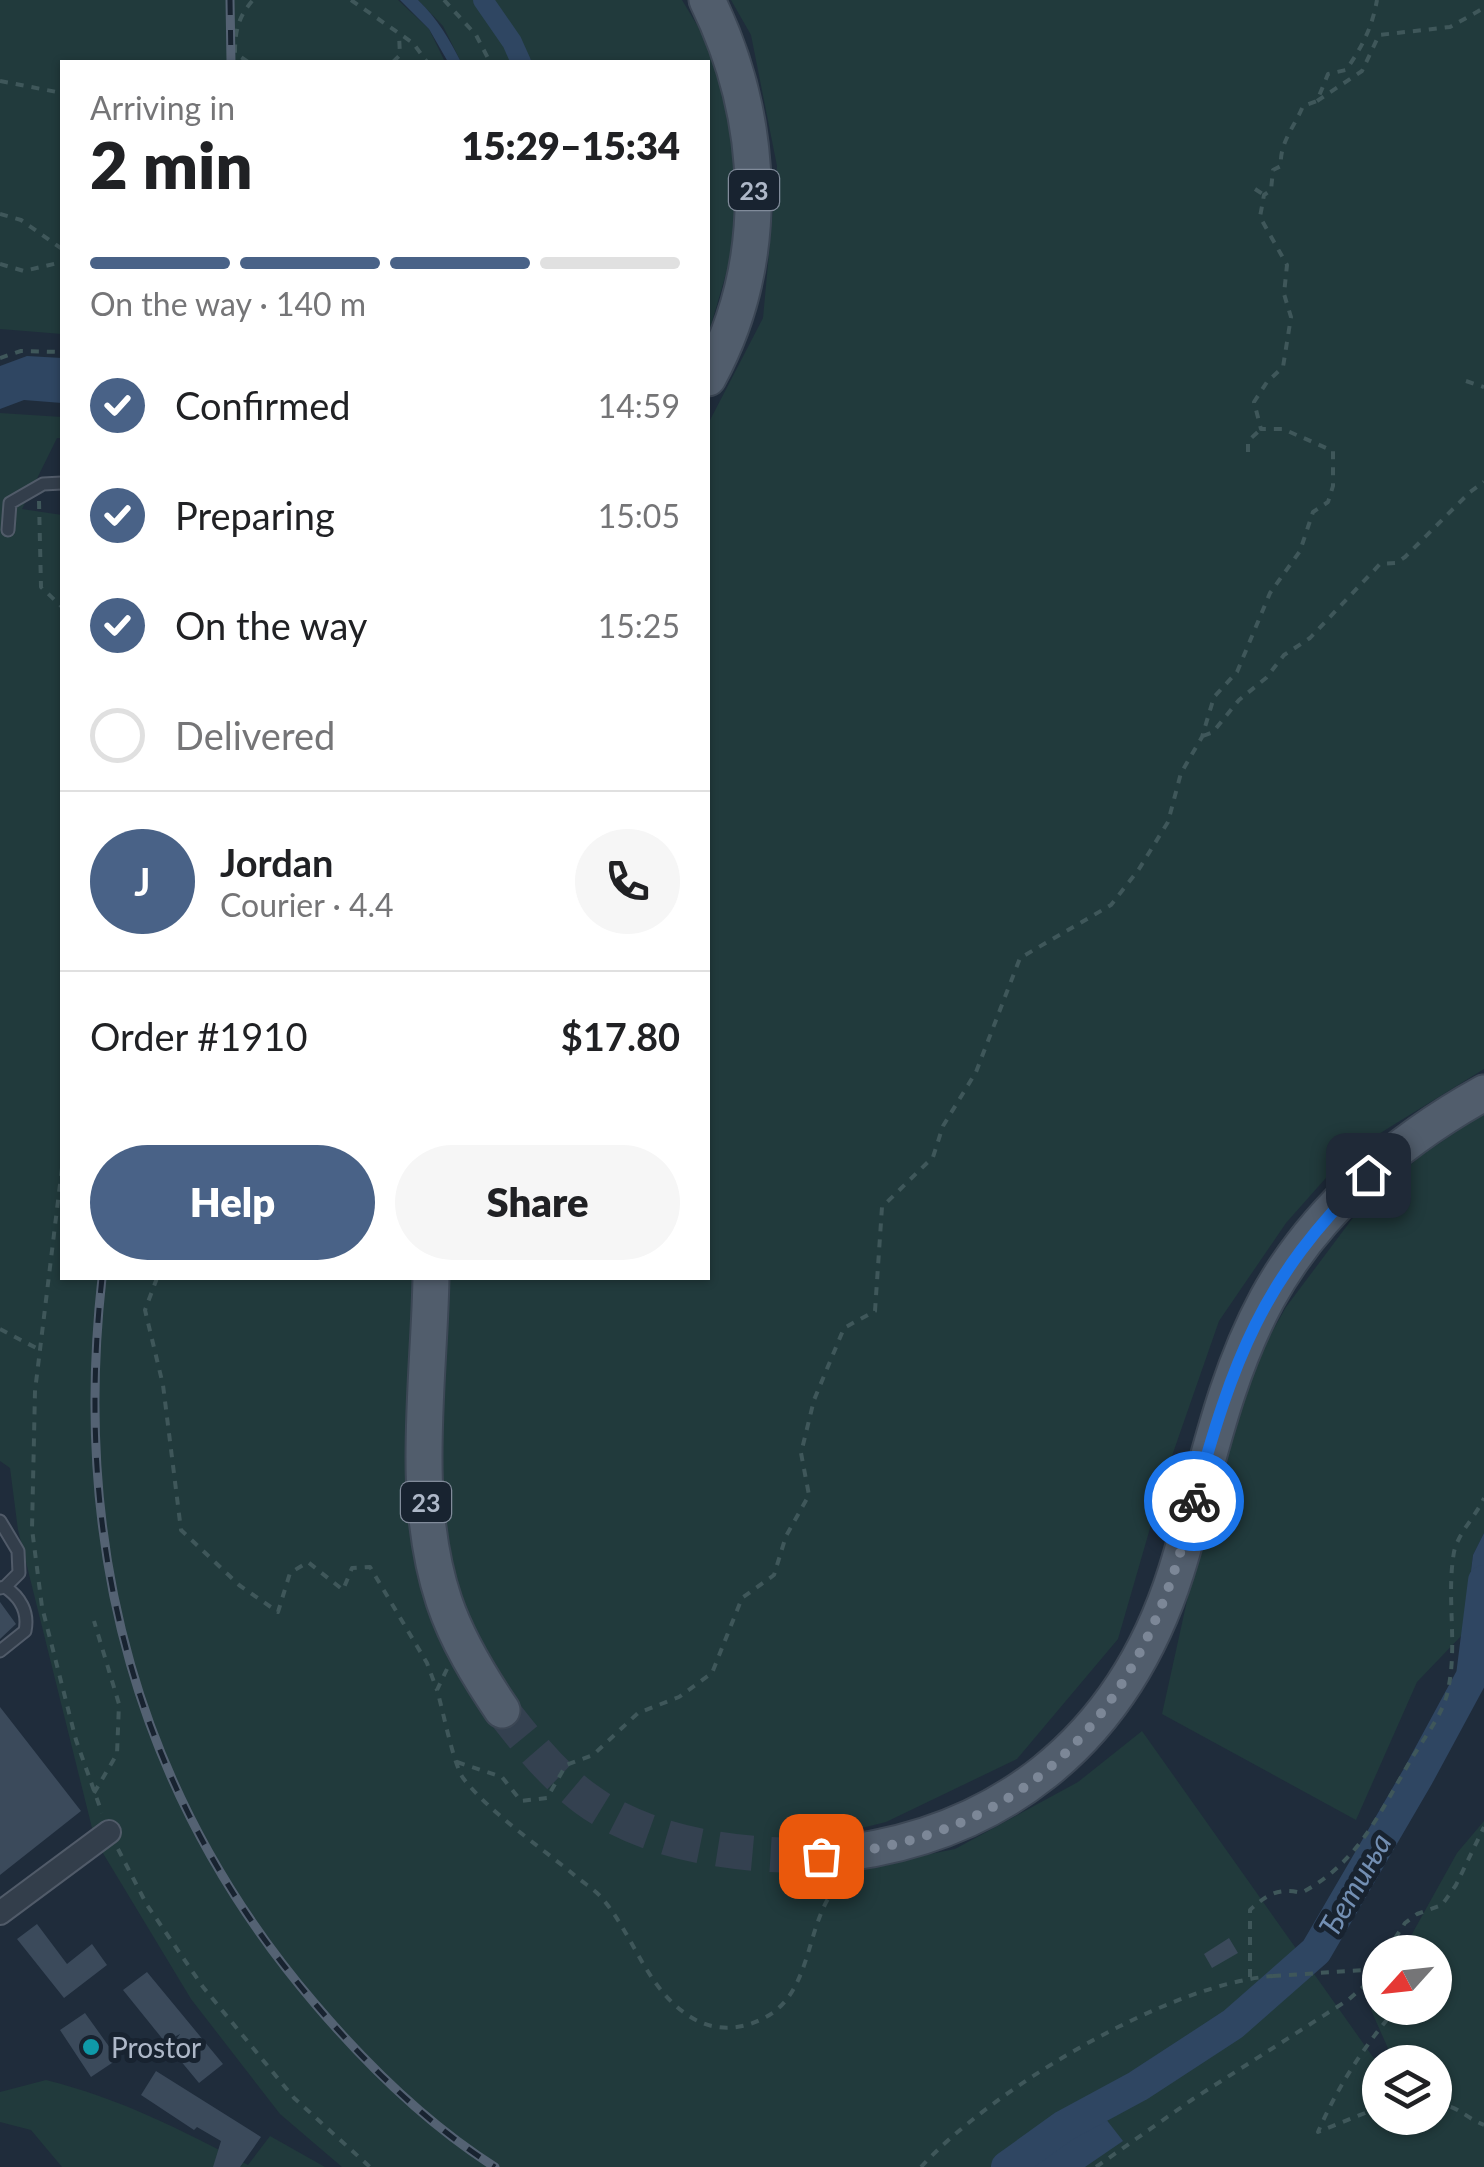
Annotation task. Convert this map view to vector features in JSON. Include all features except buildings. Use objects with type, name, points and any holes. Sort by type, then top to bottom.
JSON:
[{"type":"main road","name":"23","points":[[706,0],[739,86],[753,159],[754,191],[753,232],[740,301],[710,374]]},
{"type":"main road","points":[[836,1855],[923,1838],[998,1804],[1051,1766],[1105,1709],[1143,1651],[1169,1592],[1222,1400],[1268,1297],[1302,1246],[1368,1175],[1437,1121],[1484,1093]]},
{"type":"main road","name":"23","points":[[431,1280],[425,1495],[437,1578],[462,1643],[502,1710]]},
{"type":"street","points":[[0,1914],[109,1832]]},
{"type":"lane","points":[[8,530],[10,503],[38,487],[60,483]]},
{"type":"lane","points":[[0,1521],[18,1551],[19,1573],[3,1588],[17,1595],[28,1618],[25,1631],[0,1651]]},
{"type":"path","points":[[245,60],[235,54],[235,33],[241,14],[253,0]]},
{"type":"path","points":[[351,0],[413,44],[425,60]]},
{"type":"path","points":[[444,0],[476,35],[489,60]]},
{"type":"path","points":[[1317,101],[1328,74],[1346,70],[1371,31],[1378,0]]},
{"type":"path","points":[[1261,429],[1254,402],[1283,367],[1291,317],[1284,294],[1287,265],[1260,218],[1264,195],[1271,190],[1273,170],[1280,166],[1283,142],[1304,106],[1362,71],[1379,35],[1450,28],[1484,8]]},
{"type":"path","points":[[395,60],[400,55],[398,34]]},
{"type":"path","points":[[0,81],[60,93]]},
{"type":"path","points":[[1255,189],[1264,195]]},
{"type":"path","points":[[0,214],[22,220],[60,247]]},
{"type":"path","points":[[0,264],[24,271],[60,262]]},
{"type":"path","points":[[0,358],[21,350],[60,352]]},
{"type":"path","points":[[1466,381],[1484,387]]},
{"type":"path","points":[[458,1762],[502,1776],[520,1801],[547,1798],[566,1765],[593,1755],[638,1713],[679,1697],[712,1674],[742,1598],[774,1575],[786,1536],[809,1495],[801,1454],[814,1400],[844,1328],[875,1311],[882,1207],[932,1157],[943,1126],[976,1072],[1020,958],[1112,905],[1139,869],[1168,822],[1181,773],[1202,737],[1214,697],[1237,672],[1270,593],[1300,551],[1312,512],[1328,502],[1333,486],[1333,451],[1284,429],[1261,429],[1248,441],[1248,452]]},
{"type":"path","points":[[1202,737],[1213,732],[1284,655],[1310,638],[1380,564],[1406,557],[1484,482]]},
{"type":"path","points":[[38,487],[41,586],[60,605]]},
{"type":"path","points":[[60,1185],[35,1391],[32,1529],[42,1608],[76,1740],[109,1832],[146,1905],[203,1987],[294,2098],[370,2167]]},
{"type":"path","points":[[156,1280],[145,1310],[164,1385],[181,1530],[239,1585],[278,1612],[290,1573],[308,1562],[342,1590],[352,1568],[370,1568],[426,1664],[461,1776],[602,1898],[655,1984],[687,2014],[712,2026],[730,2028],[758,2021],[776,2011],[801,1975],[824,1904],[849,1872],[836,1855]]},
{"type":"path","points":[[0,1330],[40,1350]]},
{"type":"path","points":[[1250,1977],[1250,1910],[1266,1896],[1286,1889],[1301,1893],[1322,1882],[1345,1859],[1386,1808],[1448,1696],[1454,1660],[1450,1607],[1454,1548],[1484,1498]]},
{"type":"path","points":[[94,1621],[119,1704],[116,1754],[94,1793]]},
{"type":"path","points":[[437,1690],[462,1643]]},
{"type":"path","points":[[1397,1935],[1417,1914],[1442,1906],[1484,1826]]},
{"type":"path","points":[[922,2167],[951,2135],[1024,2083],[1124,2024],[1190,1993],[1250,1977],[1362,1970]]},
{"type":"path","points":[[1096,2167],[1362,1988]]},
{"type":"path","points":[[1366,2045],[1383,2025]]},
{"type":"path","points":[[1362,2050],[1318,2132],[1362,2114]]},
{"type":"path","points":[[1452,2105],[1468,2119],[1484,2125]]},
{"type":"green space","points":[[0,0],[398,0],[429,29],[444,60],[60,60],[60,334],[0,329]]},
{"type":"green space","points":[[418,0],[682,0],[714,53],[733,145],[738,232],[710,329],[710,60],[460,60],[443,26]]},
{"type":"green space","points":[[731,0],[1484,0],[1484,1069],[1348,1153],[1286,1223],[1219,1321],[1166,1473],[1118,1639],[1017,1759],[886,1822],[822,1838],[816,1877],[955,1849],[1078,1782],[1142,1731],[1364,2045],[1362,2135],[1452,2135],[1452,2045],[1386,2045],[1378,2025],[1452,2025],[1452,1935],[1411,1935],[1457,1853],[1484,1821],[1484,2167],[342,2167],[280,2114],[191,1999],[95,1840],[18,1530],[10,1468],[0,1461],[0,413],[60,417],[60,438],[22,509],[60,515],[60,1280],[710,1280],[710,420],[763,318],[777,166],[751,35]]},
{"type":"green space","points":[[1484,1113],[1484,1533],[1473,1555],[1463,1634],[1417,1682],[1356,1820],[1162,1714],[1190,1587],[1259,1355],[1286,1307],[1352,1219],[1419,1157]]},
{"type":"green space","points":[[46,2080],[125,2106],[248,2165],[270,2136],[325,2167],[62,2167],[31,2130],[0,2122],[0,2092]]},
{"type":"water","points":[[400,0],[418,0],[425,7],[460,60],[447,60],[429,29]]},
{"type":"water","points":[[27,356],[60,358],[60,403],[24,400],[0,409],[0,366]]},
{"type":"water","points":[[1484,1533],[1484,1629],[1463,1634],[1473,1555]]},
{"type":"water","points":[[1095,2105],[1123,2141],[1085,2167],[999,2167],[1033,2139]]},
{"type":"waterway","points":[[483,0],[520,60]]},
{"type":"waterway","name":"Ђетиња","points":[[1007,2167],[1064,2126],[1138,2086],[1233,2024],[1316,1951],[1472,1676],[1484,1581]]},
{"type":"tunnel","points":[[502,1710],[541,1758],[574,1790],[639,1828],[729,1851],[821,1856]]},
{"type":"railway","points":[[230,0],[231,60]]},
{"type":"railway","points":[[102,1280],[95,1378],[98,1477],[109,1572],[131,1665],[162,1755],[203,1841],[254,1925],[316,2005],[400,2093],[495,2167]]},
{"type":"way so far","points":[[821,1856],[895,1847],[963,1823],[1023,1789],[1059,1759],[1119,1692],[1143,1651],[1169,1592],[1194,1501]]},
{"type":"place","name":"Prostor","points":[[91,2047]]},
{"type":"route","points":[[1194,1501],[1222,1400],[1268,1297],[1302,1246],[1368,1175]]}]
